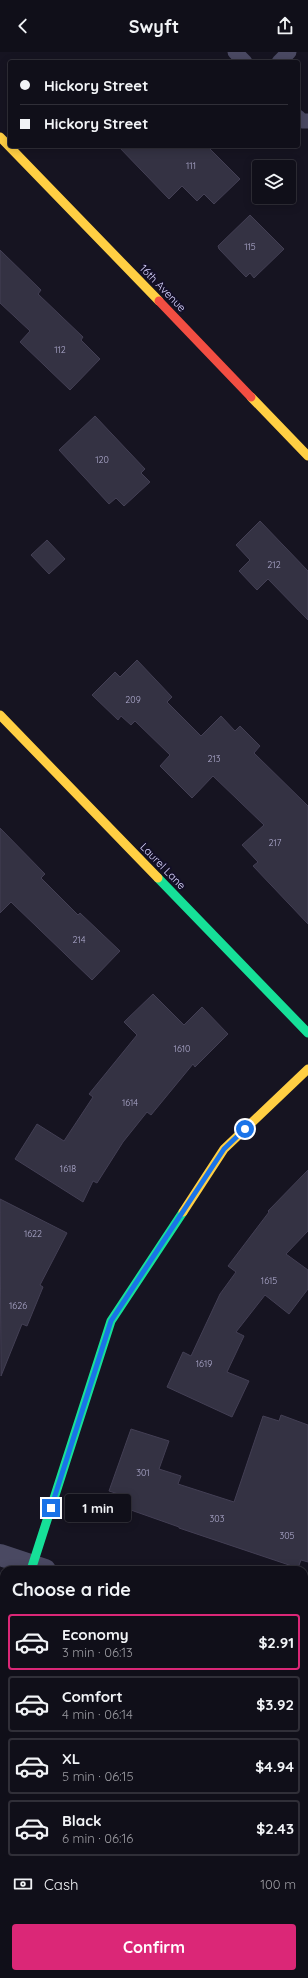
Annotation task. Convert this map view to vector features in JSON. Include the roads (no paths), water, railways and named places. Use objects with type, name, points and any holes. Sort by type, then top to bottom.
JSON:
[{"type":"street","name":"16th Avenue","points":[[0,136],[8,144]]},
{"type":"street","name":"16th Avenue","points":[[12,148],[308,456]]},
{"type":"street","name":"Laurel Lane","points":[[0,714],[308,1033]]},
{"type":"street","points":[[37,1566],[111,1321],[224,1149],[308,1069]]},
{"type":"street","points":[[0,1555],[28,1566]]},
{"type":"lane","points":[[235,52],[243,60]]},
{"type":"lane","points":[[281,60],[289,52]]}]
